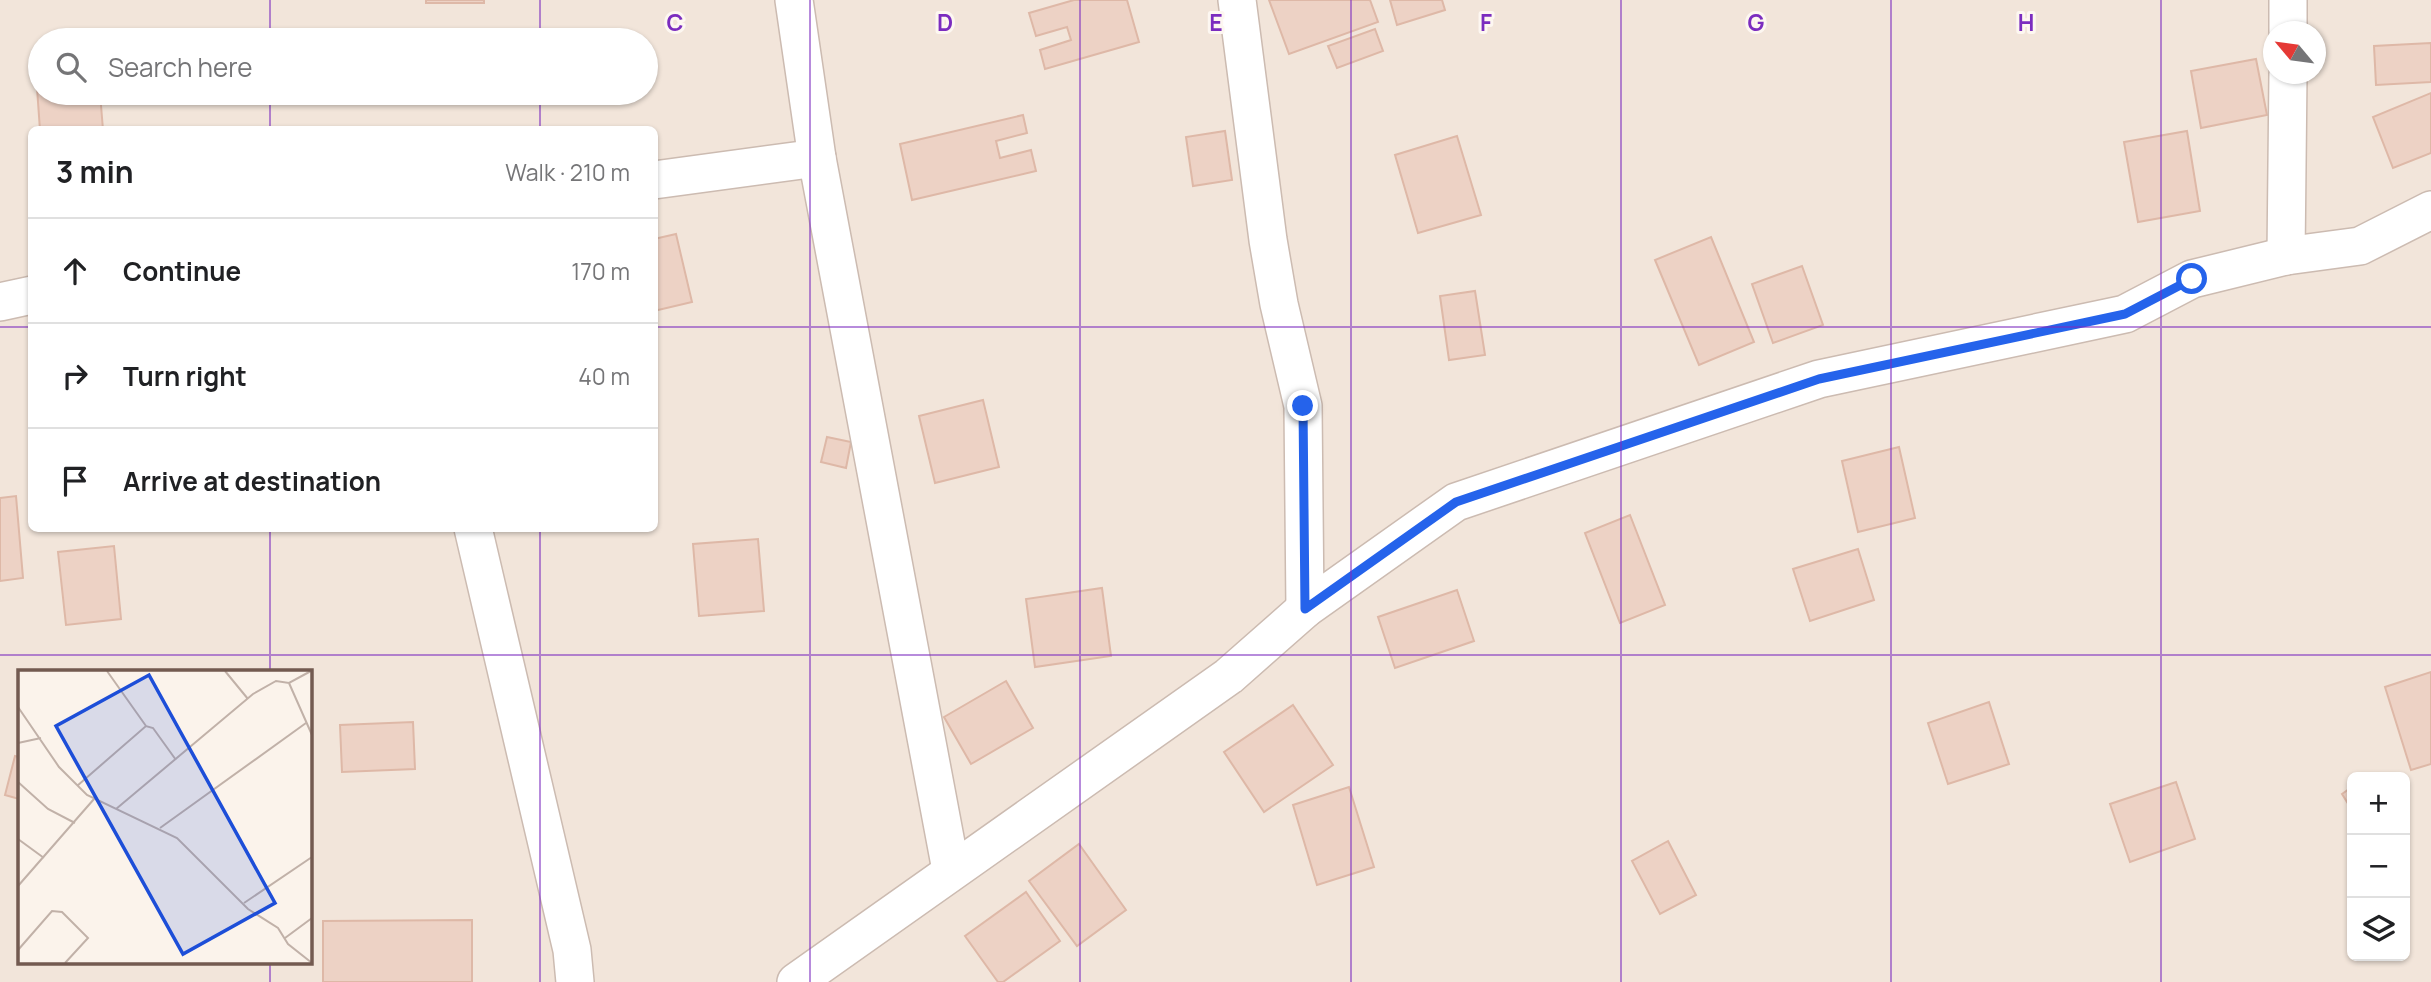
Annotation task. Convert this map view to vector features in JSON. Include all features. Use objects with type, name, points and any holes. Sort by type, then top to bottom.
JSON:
[{"type":"street","points":[[794,0],[817,158],[951,870]]},
{"type":"street","points":[[1237,0],[1268,240],[1279,304],[1303,406],[1305,609]]},
{"type":"street","points":[[2288,0],[2288,21]]},
{"type":"street","points":[[2286,256],[2288,84]]},
{"type":"street","points":[[658,179],[817,158]]},
{"type":"street","points":[[796,982],[1229,676],[1305,609],[1456,502],[1819,379],[2125,314],[2192,279],[2286,256],[2360,246],[2431,210]]},
{"type":"street","points":[[0,302],[28,296]]},
{"type":"street","points":[[474,532],[572,950],[575,982]]},
{"type":"shaded area","points":[[0,0],[2431,0],[2431,982],[0,982]]},
{"type":"building","points":[[426,0],[484,0],[484,3],[426,3]]},
{"type":"building","points":[[1074,0],[1127,0],[1139,42],[1045,69],[1040,50],[1071,40],[1067,27],[1036,36],[1029,13]]},
{"type":"building","points":[[1269,0],[1370,0],[1378,22],[1289,54]]},
{"type":"building","points":[[1390,0],[1442,0],[1445,10],[1397,25]]},
{"type":"building","points":[[1375,29],[1383,51],[1337,68],[1328,46]]},
{"type":"building","points":[[2431,43],[2431,82],[2376,85],[2374,46]]},
{"type":"building","points":[[2256,59],[2267,115],[2201,128],[2191,71]]},
{"type":"building","points":[[2431,93],[2431,153],[2393,168],[2373,117]]},
{"type":"building","points":[[38,105],[101,105],[103,126],[40,126]]},
{"type":"building","points":[[1023,115],[1027,133],[996,141],[1000,158],[1031,150],[1036,171],[912,200],[900,144]]},
{"type":"building","points":[[1225,131],[1232,180],[1193,186],[1186,137]]},
{"type":"building","points":[[2187,131],[2200,211],[2138,222],[2124,142]]},
{"type":"building","points":[[1457,136],[1481,215],[1418,233],[1395,155]]},
{"type":"building","points":[[676,234],[692,302],[658,310],[658,238]]},
{"type":"building","points":[[1711,237],[1754,342],[1699,365],[1655,260]]},
{"type":"building","points":[[1802,266],[1823,325],[1773,343],[1752,284]]},
{"type":"building","points":[[1475,291],[1485,355],[1449,360],[1440,296]]},
{"type":"building","points":[[983,400],[999,467],[935,483],[919,416]]},
{"type":"building","points":[[827,437],[851,442],[846,468],[821,462]]},
{"type":"building","points":[[1899,447],[1915,518],[1858,532],[1842,461]]},
{"type":"building","points":[[16,496],[23,578],[0,581],[0,498]]},
{"type":"building","points":[[1630,515],[1665,605],[1620,623],[1585,533]]},
{"type":"building","points":[[758,539],[764,611],[699,616],[693,544]]},
{"type":"building","points":[[114,546],[121,619],[66,625],[58,552]]},
{"type":"building","points":[[1858,549],[1874,600],[1810,621],[1793,569]]},
{"type":"building","points":[[1102,588],[1111,656],[1035,667],[1026,599]]},
{"type":"building","points":[[1457,590],[1474,641],[1395,668],[1378,617]]},
{"type":"building","points":[[2431,672],[2431,764],[2411,770],[2385,687]]},
{"type":"building","points":[[1006,681],[1033,728],[971,764],[944,717]]},
{"type":"building","points":[[1989,702],[2009,764],[1948,784],[1928,723]]},
{"type":"building","points":[[1293,705],[1333,765],[1264,812],[1224,752]]},
{"type":"building","points":[[413,722],[415,769],[342,772],[340,725]]},
{"type":"building","points":[[15,756],[18,757],[18,799],[5,795]]},
{"type":"building","points":[[2176,782],[2195,839],[2130,862],[2110,804]]},
{"type":"building","points":[[1349,787],[1374,867],[1317,885],[1293,805]]},
{"type":"building","points":[[1668,841],[1696,895],[1660,914],[1632,861]]},
{"type":"building","points":[[1079,844],[1126,910],[1077,946],[1029,881]]},
{"type":"building","points":[[1026,892],[1060,941],[1003,982],[998,982],[965,936]]},
{"type":"building","points":[[472,920],[472,982],[323,982],[323,921]]},
{"type":"route","points":[[1303,406],[1305,609],[1456,502],[1819,379],[2125,314],[2192,279]]}]
